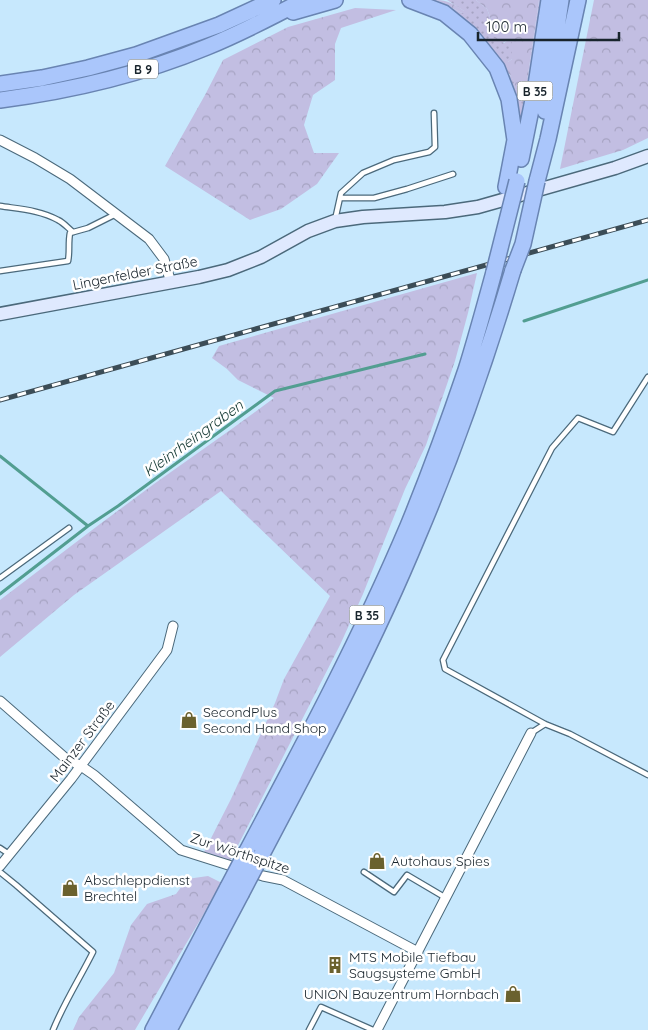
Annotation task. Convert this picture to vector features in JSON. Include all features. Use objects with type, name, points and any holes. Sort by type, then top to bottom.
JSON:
[{"type":"highway","name":"B 9","points":[[0,84],[42,78],[136,55],[218,25],[272,0]]},
{"type":"highway","name":"B 9","points":[[0,100],[56,91],[154,66],[206,47],[263,22],[304,0]]},
{"type":"highway","points":[[263,22],[335,0]]},
{"type":"highway","points":[[410,0],[444,14],[470,34],[496,68],[509,99],[523,183]]},
{"type":"highway","name":"B 35","points":[[255,852],[319,746],[366,650],[418,536],[452,453],[493,335],[513,270],[536,85],[549,0]]},
{"type":"highway","points":[[523,183],[545,112],[560,0]]},
{"type":"highway","points":[[523,183],[548,139],[578,0]]},
{"type":"highway","name":"B 35","points":[[169,1030],[372,605],[407,527],[466,370],[503,240],[523,183]]},
{"type":"highway","name":"B 35","points":[[153,1030],[235,891]]},
{"type":"main road","name":"Lingenfelder Straße","points":[[0,314],[199,278],[228,270],[272,251],[308,231],[335,222],[363,217],[445,212],[478,206],[615,168],[648,156]]},
{"type":"street","points":[[0,140],[70,179],[149,239],[164,259],[171,283]]},
{"type":"street","name":"Mainzer Straße","points":[[0,866],[81,766],[167,650],[173,626]]},
{"type":"street","name":"Zur Wörthspitze","points":[[0,701],[64,757],[81,766],[182,850],[262,876],[283,880],[418,952]]},
{"type":"street","points":[[377,1030],[531,733]]},
{"type":"lane","points":[[335,222],[341,193],[363,173],[394,160],[429,152],[436,147],[434,113]]},
{"type":"lane","points":[[340,198],[374,198],[453,174]]},
{"type":"lane","points":[[0,206],[43,214],[58,220],[73,232]]},
{"type":"lane","points":[[0,271],[68,261],[70,234],[88,228],[116,214]]},
{"type":"lane","points":[[648,377],[613,432],[578,418],[552,448],[443,660],[445,669],[545,724],[570,734],[648,775]]},
{"type":"lane","points":[[0,578],[70,528]]},
{"type":"lane","points":[[531,733],[545,724]]},
{"type":"lane","points":[[0,848],[9,854]]},
{"type":"lane","points":[[0,872],[93,952],[53,1030]]},
{"type":"lane","points":[[364,872],[394,892],[407,875],[446,898]]},
{"type":"lane","points":[[309,1030],[321,1007],[373,1030]]},
{"type":"green space","points":[[424,0],[436,0],[462,13],[464,11],[447,0],[476,0],[487,9],[494,27],[493,33],[504,43],[508,40],[512,41],[512,59],[508,62],[509,75],[512,77],[520,95],[523,96],[525,95],[539,0],[543,0],[520,138],[493,55]]},
{"type":"green space","points":[[436,0],[451,3],[464,11],[464,13],[462,13]]},
{"type":"green space","points":[[476,0],[539,0],[525,95],[520,95],[504,63],[512,59],[512,42],[508,40],[501,42],[494,39],[494,27],[487,9]]},
{"type":"green space","points":[[594,0],[648,0],[648,138],[623,150],[560,169]]},
{"type":"green space","points":[[355,8],[396,10],[341,28],[335,44],[335,80],[313,95],[304,125],[314,153],[339,153],[317,184],[281,209],[250,220],[165,166],[223,60],[288,27]]},
{"type":"green space","points":[[477,273],[455,361],[426,445],[405,489],[363,594],[340,645],[230,861],[204,852],[231,799],[284,679],[330,596],[221,491],[74,595],[0,657],[0,600],[154,484],[274,398],[238,380],[212,358],[219,346]]},
{"type":"green space","points":[[208,876],[222,883],[135,1030],[73,1030],[79,1017],[114,973],[131,925],[147,904],[176,894],[187,879]]},
{"type":"waterway","name":"Kleinrheingraben","points":[[524,321],[648,280]]},
{"type":"waterway","name":"Kleinrheingraben","points":[[0,594],[88,526],[275,391],[425,354]]},
{"type":"waterway","points":[[0,456],[88,526]]},
{"type":"railway","points":[[0,400],[648,220]]},
{"type":"place","name":"SecondPlus Second Hand Shop","points":[[189,720]]},
{"type":"place","name":"Autohaus Spies","points":[[377,861]]},
{"type":"place","name":"Abschleppdienst Brechtel","points":[[70,888]]},
{"type":"place","name":"MTS Mobile Tiefbau Saugsysteme GmbH","points":[[335,965]]},
{"type":"place","name":"UNION Bauzentrum Hornbach","points":[[513,994]]}]
